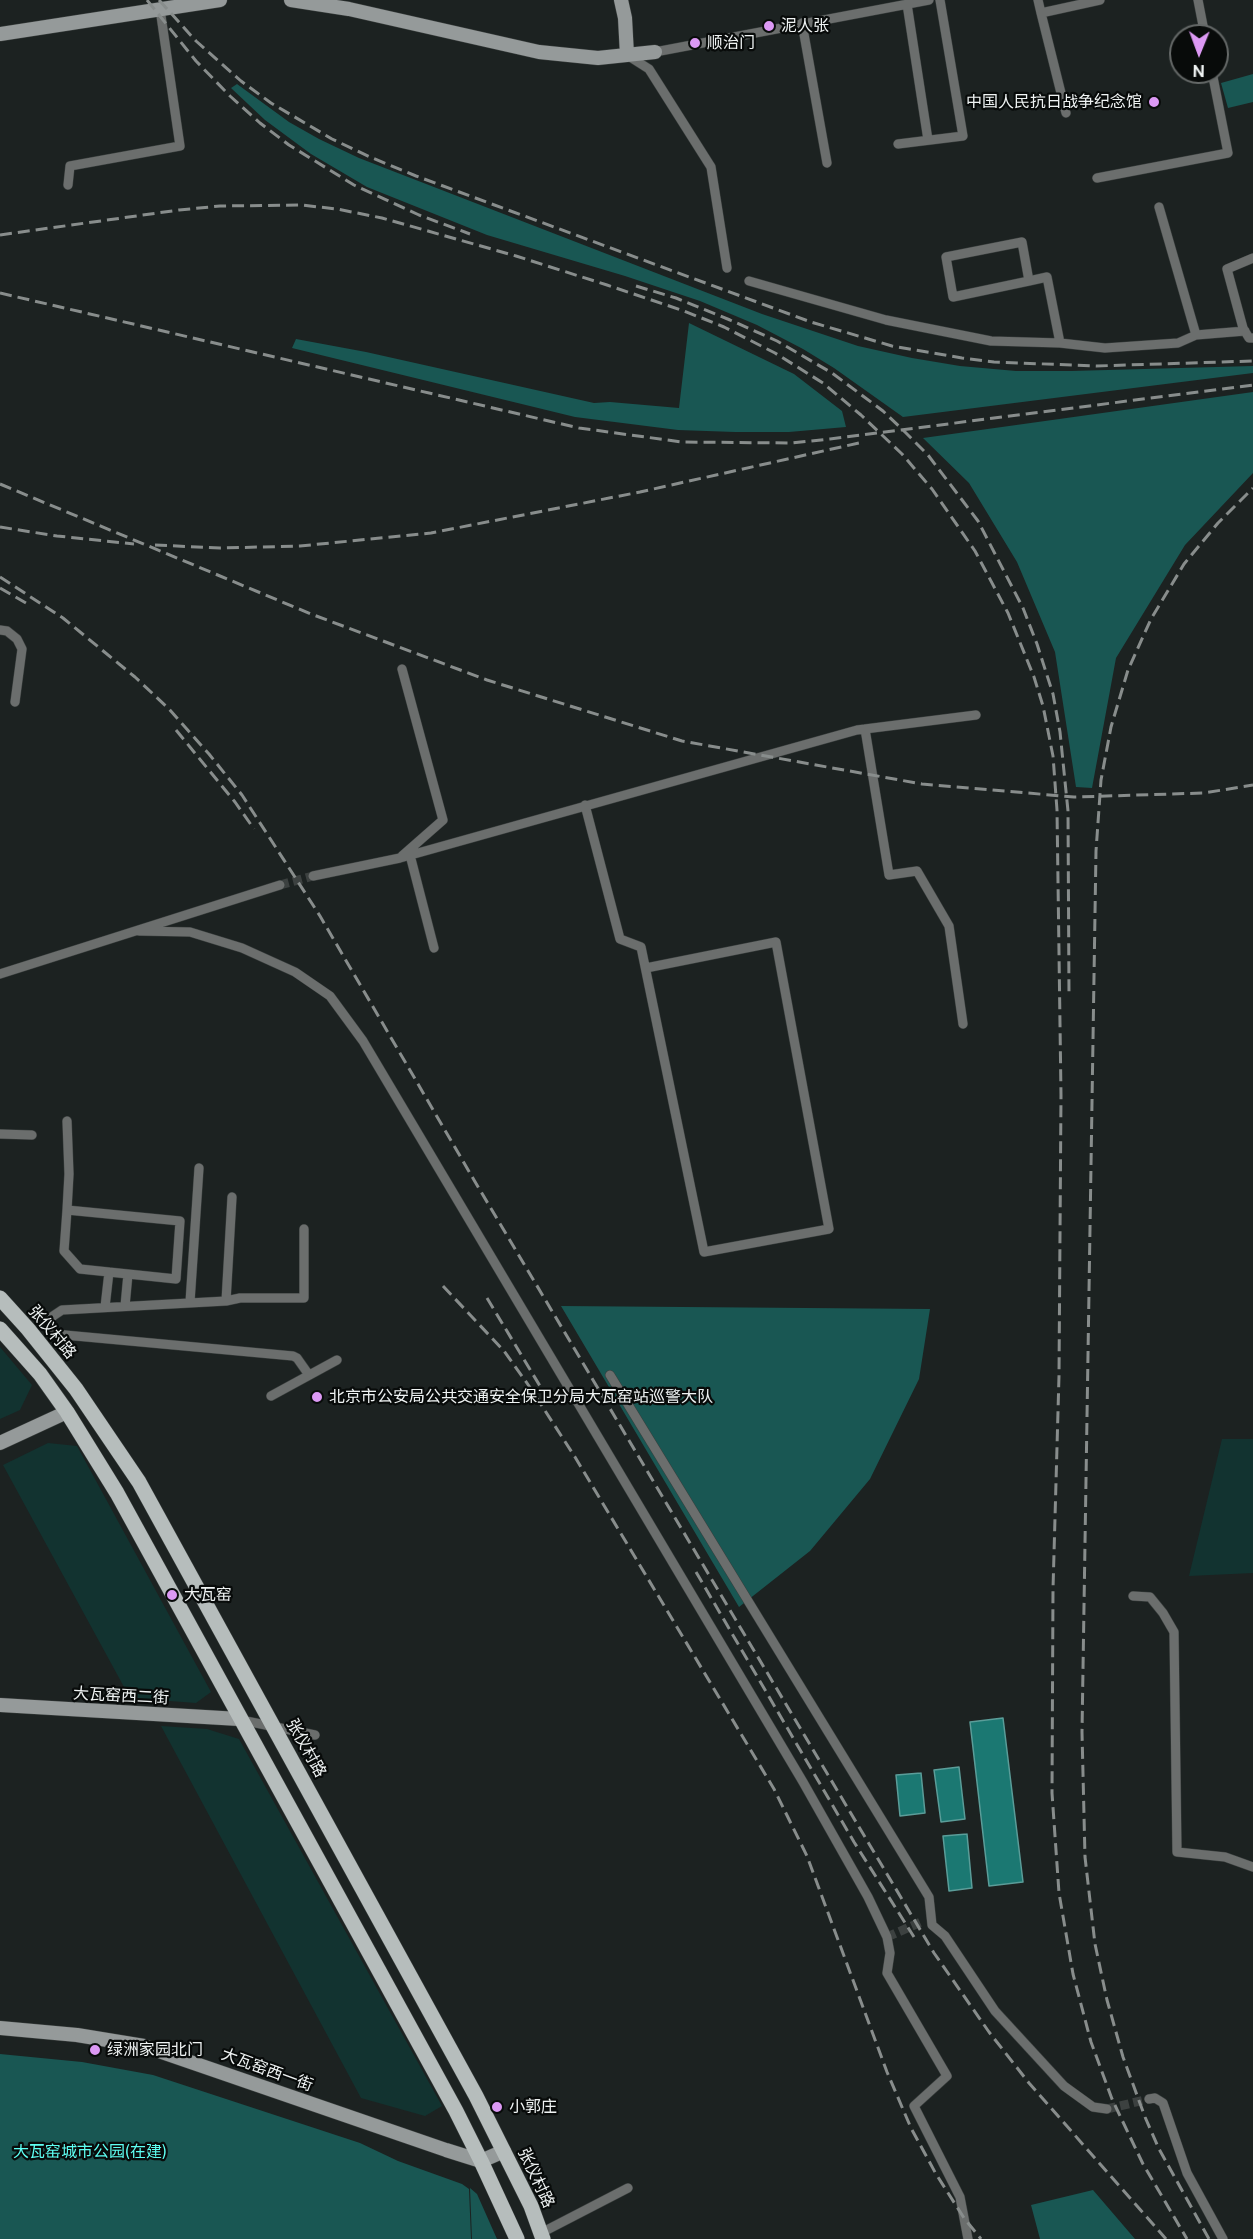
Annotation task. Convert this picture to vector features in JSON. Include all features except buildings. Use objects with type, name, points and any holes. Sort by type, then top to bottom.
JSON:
[{"type":"main road","name":"张仪村路","points":[[0,1298],[76,1389],[139,1482],[504,2151],[531,2206],[542,2236]]},
{"type":"main road","points":[[0,1329],[40,1374],[67,1412],[117,1493],[482,2161],[516,2239]]},
{"type":"street","points":[[0,34],[220,0]]},
{"type":"street","points":[[291,0],[349,9],[539,52],[598,58],[655,52],[929,0]]},
{"type":"street","points":[[621,0],[627,54]]},
{"type":"street","points":[[898,144],[963,136],[940,0]]},
{"type":"street","points":[[1038,0],[1066,113]]},
{"type":"street","points":[[1041,13],[1100,0]]},
{"type":"street","points":[[1198,0],[1203,24]]},
{"type":"street","points":[[907,4],[928,140]]},
{"type":"street","points":[[68,185],[70,166],[180,146],[160,9]]},
{"type":"street","points":[[802,23],[827,163]]},
{"type":"street","points":[[627,54],[649,69],[711,167],[727,268]]},
{"type":"street","points":[[1097,178],[1228,153],[1214,84]]},
{"type":"street","points":[[1159,207],[1196,335]]},
{"type":"street","points":[[1029,281],[1022,242],[946,257],[953,297],[1029,281],[1047,277],[1060,343]]},
{"type":"street","points":[[1253,258],[1227,269],[1245,331],[1249,338],[1253,338]]},
{"type":"street","points":[[749,281],[886,320],[991,341],[1060,343],[1105,348],[1178,343],[1196,335],[1245,331]]},
{"type":"street","points":[[0,630],[7,631],[17,639],[22,649],[15,702]]},
{"type":"street","points":[[402,669],[443,820],[405,856]]},
{"type":"street","points":[[313,876],[405,856],[865,729],[976,715]]},
{"type":"street","points":[[865,729],[889,875],[917,871],[949,926],[963,1024]]},
{"type":"street","points":[[585,805],[620,939],[641,947],[704,1252],[829,1229],[776,942],[646,968]]},
{"type":"street","points":[[405,856],[434,948]]},
{"type":"street","points":[[0,974],[280,885]]},
{"type":"street","points":[[139,931],[190,932],[242,948],[295,972],[330,996],[363,1041],[797,1772],[868,1897],[887,1937],[890,1953],[887,1973],[947,2076],[914,2106],[960,2197],[968,2239]]},
{"type":"street","points":[[67,1121],[69,1174],[64,1251],[80,1269],[176,1279],[180,1221],[67,1210]]},
{"type":"street","points":[[0,1134],[32,1134]]},
{"type":"street","points":[[190,1302],[199,1168]]},
{"type":"street","points":[[226,1301],[232,1197]]},
{"type":"street","points":[[47,1326],[53,1316],[62,1311],[226,1301],[240,1298],[304,1298],[304,1229]]},
{"type":"street","points":[[105,1307],[109,1272]]},
{"type":"street","points":[[125,1306],[128,1274]]},
{"type":"street","points":[[54,1334],[293,1356],[309,1375]]},
{"type":"street","points":[[271,1396],[337,1360]]},
{"type":"street","points":[[610,1375],[929,1897],[932,1925]]},
{"type":"street","points":[[0,1443],[67,1412]]},
{"type":"street","points":[[1133,1596],[1150,1597],[1174,1632],[1177,1852],[1225,1857],[1253,1868]]},
{"type":"street","name":"大瓦窑西二街","points":[[0,1705],[239,1719]]},
{"type":"street","points":[[239,1719],[315,1735]]},
{"type":"street","points":[[921,1922],[932,1925],[945,1936],[995,2011],[1064,2086],[1093,2107],[1107,2109]]},
{"type":"street","name":"大瓦窑西一街","points":[[0,2028],[77,2035],[144,2046],[482,2161]]},
{"type":"street","points":[[1149,2099],[1155,2098],[1163,2103],[1187,2172],[1223,2239]]},
{"type":"street","points":[[482,2161],[504,2151]]},
{"type":"street","points":[[542,2236],[628,2188]]},
{"type":"shaded area","points":[[0,1347],[32,1385],[20,1410],[0,1419]]},
{"type":"shaded area","points":[[1222,1439],[1253,1439],[1253,1573],[1189,1576]]},
{"type":"shaded area","points":[[48,1443],[77,1446],[211,1692],[196,1703],[130,1698],[3,1465]]},
{"type":"shaded area","points":[[1003,1718],[1023,1882],[989,1886],[970,1722]]},
{"type":"shaded area","points":[[161,1726],[207,1729],[239,1739],[442,2106],[425,2116],[361,2098]]},
{"type":"shaded area","points":[[959,1767],[965,1819],[941,1822],[934,1770]]},
{"type":"shaded area","points":[[921,1773],[925,1813],[900,1816],[896,1775]]},
{"type":"shaded area","points":[[967,1834],[972,1888],[949,1891],[943,1836]]},
{"type":"green space","points":[[1253,74],[1253,102],[1228,108],[1221,84],[1229,84],[1229,81]]},
{"type":"green space","points":[[237,84],[289,122],[359,158],[762,314],[858,346],[960,366],[1016,371],[1253,366],[1253,373],[903,417],[834,368],[757,325],[700,301],[625,276],[487,235],[367,187],[311,154],[265,120],[231,88]]},
{"type":"green space","points":[[689,323],[794,374],[842,411],[846,427],[789,432],[678,430],[575,417],[292,348],[296,339],[366,352],[594,403],[610,402],[679,408]]},
{"type":"green space","points":[[1253,392],[1253,473],[1185,545],[1116,658],[1092,788],[1076,787],[1055,652],[1017,562],[969,483],[923,438]]},
{"type":"green space","points":[[561,1306],[930,1309],[919,1379],[870,1479],[810,1551],[739,1607]]},
{"type":"green space","name":"大瓦窑城市公园(在建)","points":[[0,2054],[82,2062],[153,2075],[360,2143],[398,2161],[462,2184],[469,2189],[471,2239],[0,2239]]},
{"type":"green space","points":[[470,2188],[477,2194],[497,2239],[472,2239]]},
{"type":"green space","points":[[1093,2190],[1135,2239],[1040,2239],[1031,2205]]},
{"type":"tunnel","points":[[280,885],[313,876]]},
{"type":"tunnel","points":[[887,1937],[921,1922]]},
{"type":"tunnel","points":[[1107,2109],[1149,2099]]},
{"type":"railway","points":[[147,0],[196,61],[230,96],[289,145],[354,185],[419,215],[470,234]]},
{"type":"railway","points":[[159,0],[196,41],[241,81],[271,103],[332,139],[416,176],[811,322],[892,346],[994,362],[1096,366],[1253,361]]},
{"type":"railway","points":[[0,235],[179,210],[220,206],[301,205],[382,218],[516,256],[607,285],[724,327],[775,353],[823,383],[902,454],[932,489],[975,551],[1008,613],[1034,677],[1043,706],[1053,756],[1057,810],[1061,1095],[1052,1793],[1059,1893],[1073,1974],[1091,2042],[1112,2099],[1143,2164],[1187,2239]]},
{"type":"railway","points":[[636,286],[676,298],[730,320],[777,341],[832,373],[883,411],[928,455],[978,521],[1023,608],[1053,694],[1060,732],[1068,811],[1069,995]]},
{"type":"railway","points":[[0,293],[579,428],[682,442],[792,443],[1253,385]]},
{"type":"railway","points":[[155,545],[220,548],[300,546],[431,533],[640,492],[859,443]]},
{"type":"railway","points":[[0,484],[311,614],[487,680],[682,741],[922,784],[1074,797],[1204,793],[1253,785]]},
{"type":"railway","points":[[1209,2239],[1159,2149],[1123,2057],[1107,2000],[1095,1944],[1085,1857],[1082,1732],[1096,851],[1101,780],[1111,727],[1128,670],[1151,619],[1184,564],[1218,523],[1253,488]]},
{"type":"railway","points":[[0,527],[134,544]]},
{"type":"railway","points":[[0,577],[63,618],[135,677],[169,709],[242,795],[320,916],[474,1180],[934,1953],[989,2032],[1029,2083],[1166,2239]]},
{"type":"railway","points":[[0,588],[31,606]]},
{"type":"railway","points":[[176,730],[254,829]]},
{"type":"railway","points":[[443,1286],[504,1351],[529,1386],[575,1457],[774,1789],[807,1856],[887,2072],[911,2128],[936,2174],[964,2218],[981,2239]]},
{"type":"railway","points":[[487,1298],[546,1396]]},
{"type":"railway","points":[[696,1572],[854,1842],[914,1937]]},
{"type":"place","name":"泥人张","points":[[769,26]]},
{"type":"place","name":"顺治门","points":[[695,43]]},
{"type":"place","name":"中国人民抗日战争纪念馆","points":[[1154,102]]},
{"type":"place","name":"北京市公安局公共交通安全保卫分局大瓦窑站巡警大队","points":[[317,1397]]},
{"type":"place","name":"大瓦窑","points":[[172,1595]]},
{"type":"place","name":"绿洲家园北门","points":[[95,2050]]},
{"type":"place","name":"小郭庄","points":[[497,2107]]}]
